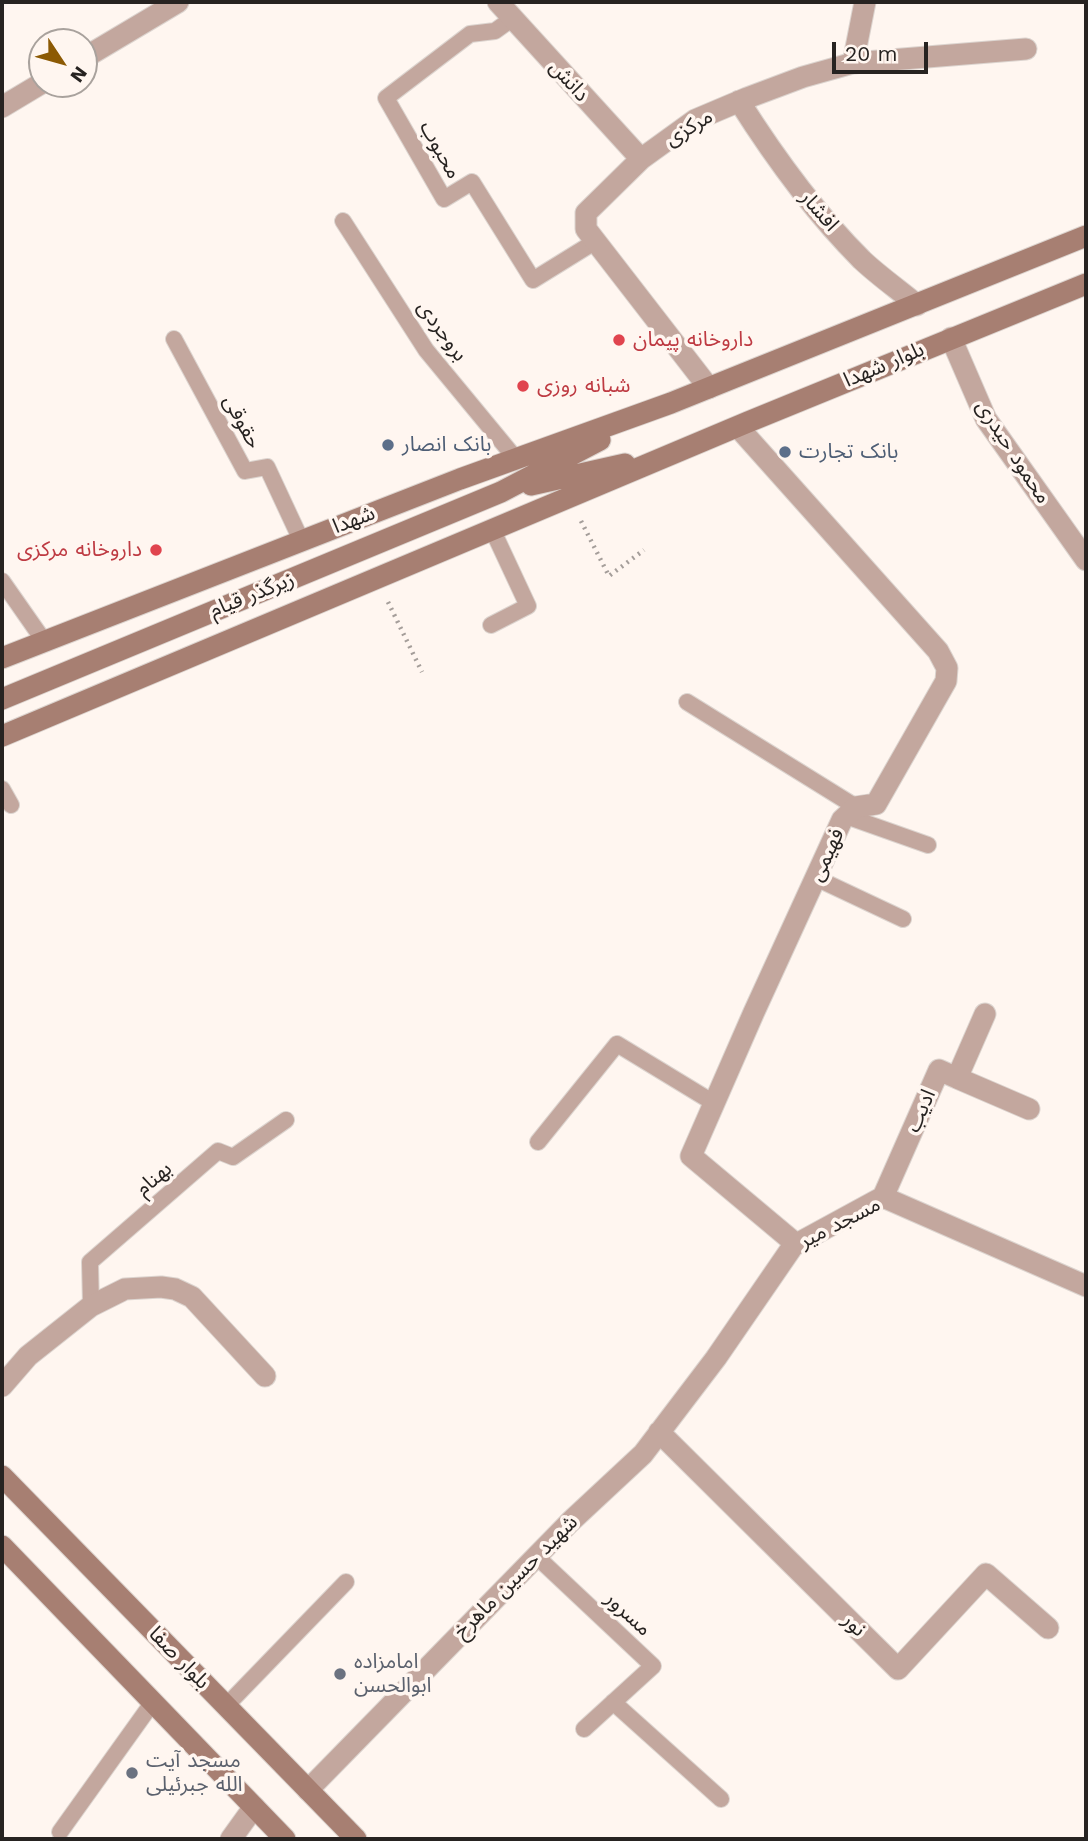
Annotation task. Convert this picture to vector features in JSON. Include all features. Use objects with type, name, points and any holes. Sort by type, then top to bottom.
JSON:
[{"type":"main road","name":"بلوار شهدا","points":[[709,388],[1086,236]]},
{"type":"main road","name":"بلوار شهدا","points":[[684,450],[1086,284]]},
{"type":"main road","name":"شهدا","points":[[2,658],[301,540],[709,388]]},
{"type":"main road","points":[[501,492],[671,403]]},
{"type":"main road","points":[[501,492],[684,450]]},
{"type":"main road","points":[[2,736],[684,450]]},
{"type":"main road","name":"زیرگذر قیام","points":[[2,699],[501,492]]},
{"type":"main road","name":"بلوار صفا","points":[[2,1476],[356,1839]]},
{"type":"main road","points":[[2,1546],[285,1839]]},
{"type":"street","points":[[98,50],[178,2]]},
{"type":"street","name":"دانش","points":[[498,2],[640,159]]},
{"type":"street","points":[[853,63],[865,2]]},
{"type":"street","name":"مرکزی","points":[[709,388],[586,229],[586,213],[640,159],[695,120],[803,77],[853,63],[1026,49]]},
{"type":"street","points":[[2,107],[28,91]]},
{"type":"street","name":"افشار","points":[[739,101],[777,160],[819,213],[864,261],[917,305]]},
{"type":"street","name":"محمود حیدری","points":[[951,338],[986,419],[1083,547]]},
{"type":"street","name":"فهیمی","points":[[738,427],[938,651],[947,668],[946,681],[876,804],[851,812],[816,878],[691,1156],[796,1244]]},
{"type":"street","name":"ادیب","points":[[883,1197],[939,1070],[957,1078],[985,1014]]},
{"type":"street","points":[[957,1078],[1029,1109]]},
{"type":"street","name":"مسجد میر","points":[[716,1358],[796,1244],[883,1197],[1086,1286]]},
{"type":"street","points":[[2,1386],[28,1356],[90,1306],[125,1289],[175,1289],[192,1297],[265,1376]]},
{"type":"street","name":"شهید حسین ماهرخ","points":[[308,1790],[536,1556],[643,1454],[716,1358]]},
{"type":"street","name":"نور","points":[[659,1432],[898,1669],[986,1574],[1048,1629]]},
{"type":"street","points":[[231,1839],[254,1807]]},
{"type":"lane","name":"محبوب","points":[[513,18],[495,31],[470,34],[386,98],[444,200],[472,182],[533,280],[596,241]]},
{"type":"lane","name":"بروجردی","points":[[343,221],[426,350],[516,459]]},
{"type":"lane","name":"حقوقی","points":[[174,339],[244,471],[267,467],[301,540]]},
{"type":"lane","points":[[491,625],[528,606],[492,531]]},
{"type":"lane","points":[[2,581],[44,641]]},
{"type":"lane","points":[[687,702],[851,812],[928,845]]},
{"type":"lane","points":[[2,789],[11,805]]},
{"type":"lane","points":[[816,878],[903,919]]},
{"type":"lane","points":[[538,1142],[617,1044],[714,1103]]},
{"type":"lane","name":"بهنام","points":[[90,1306],[90,1262],[218,1151],[233,1157],[286,1121]]},
{"type":"lane","name":"مسرور","points":[[536,1556],[653,1666],[584,1729]]},
{"type":"lane","points":[[226,1706],[346,1583]]},
{"type":"lane","points":[[60,1832],[153,1702]]},
{"type":"lane","points":[[614,1702],[721,1799]]},
{"type":"path","points":[[569,498],[609,576],[643,550]]},
{"type":"path","points":[[377,579],[422,672]]},
{"type":"place","name":"داروخانه پیمان","points":[[619,340]]},
{"type":"place","name":"شبانه روزی","points":[[523,386]]},
{"type":"place","name":"بانک انصار","points":[[388,445]]},
{"type":"place","name":"بانک تجارت","points":[[785,452]]},
{"type":"place","name":"داروخانه مرکزی","points":[[156,550]]},
{"type":"place","name":"امامزاده ابوالحسن","points":[[340,1674]]},
{"type":"place","name":"مسجد آیت الله جبرئیلی","points":[[132,1773]]}]
